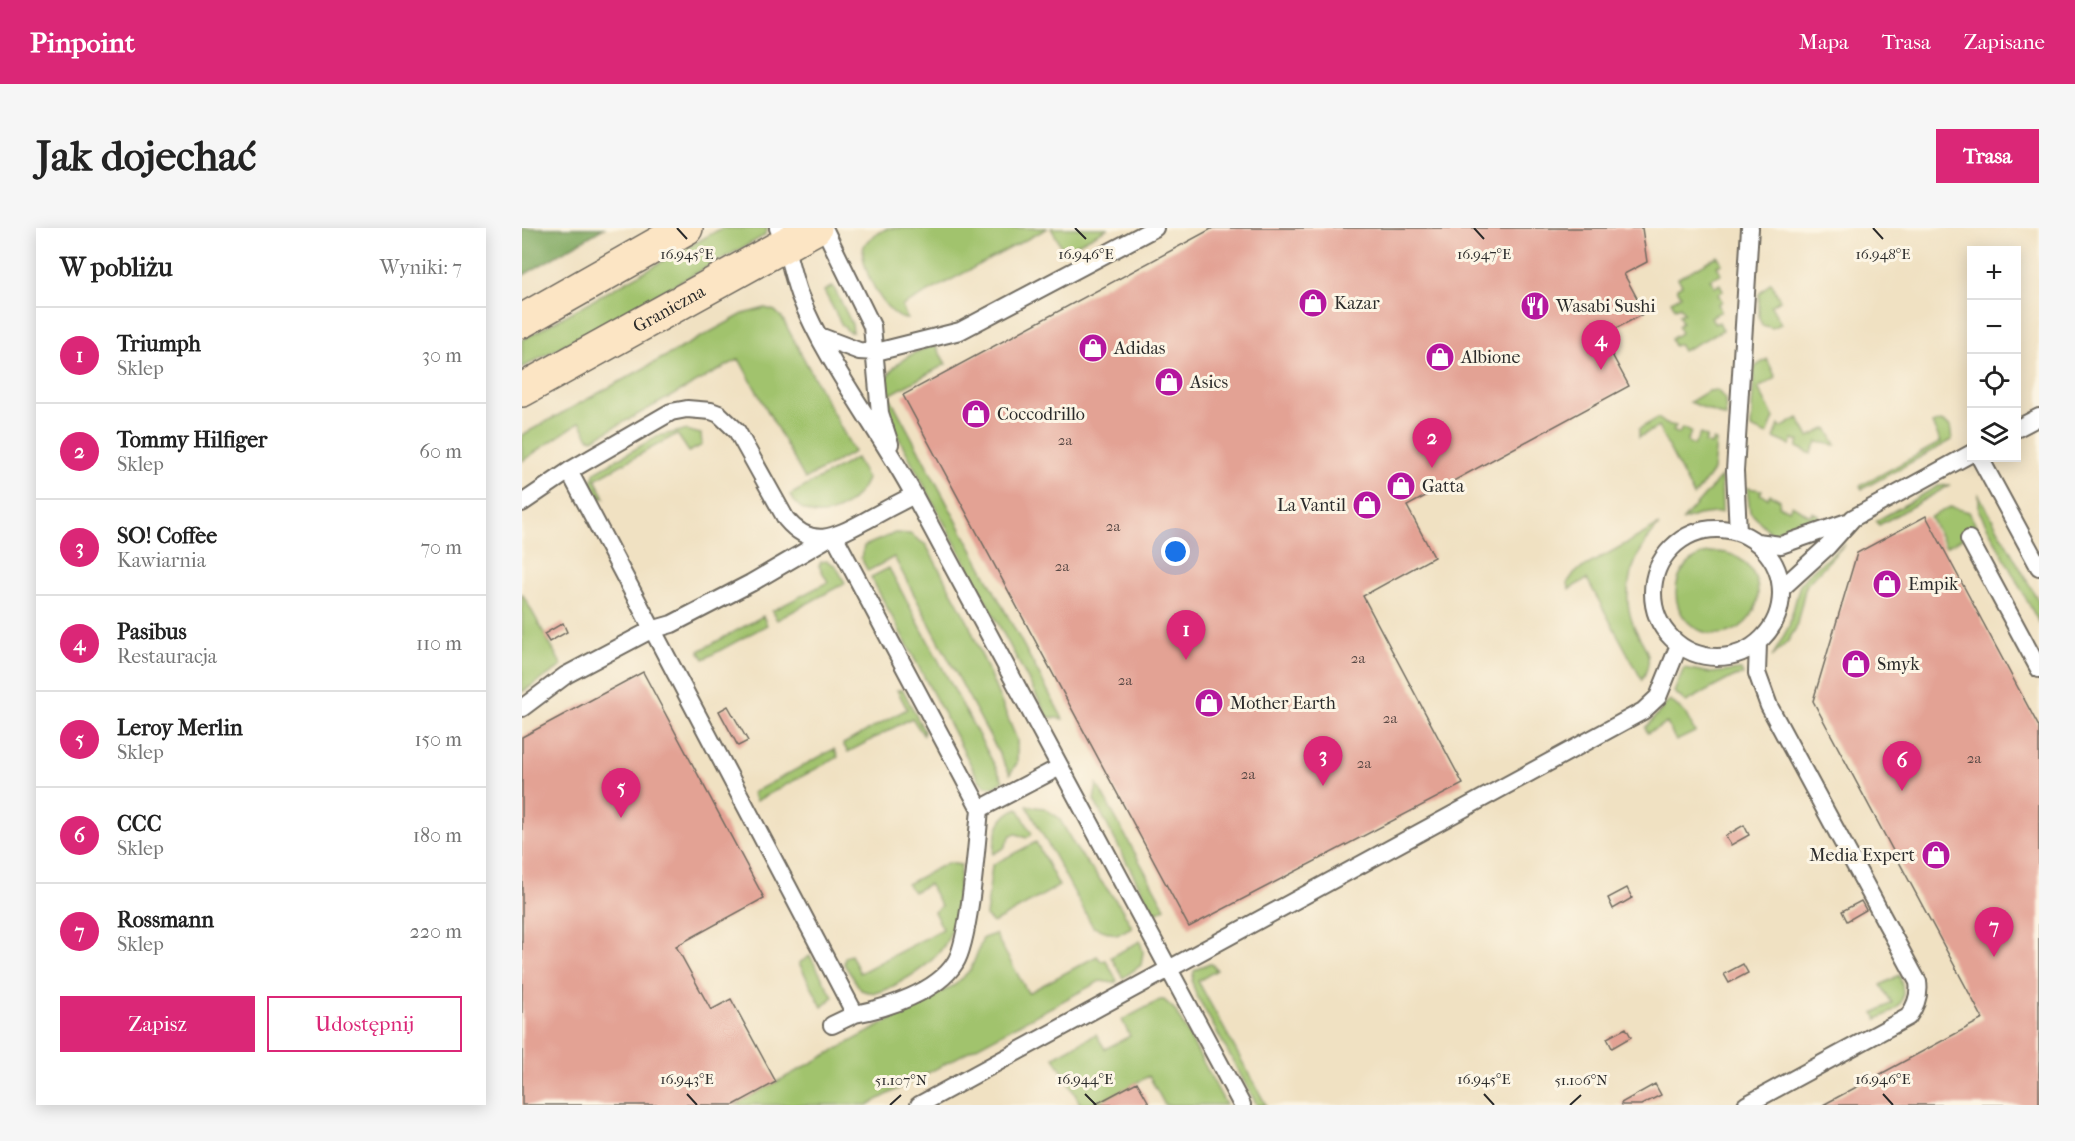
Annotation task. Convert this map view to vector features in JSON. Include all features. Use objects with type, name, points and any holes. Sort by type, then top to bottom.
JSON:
[{"type":"main road","points":[[522,321],[686,228]]},
{"type":"main road","name":"Graniczna","points":[[522,390],[782,236],[815,228]]},
{"type":"lane","points":[[824,228],[864,305],[872,326],[880,413],[895,459]]},
{"type":"lane","points":[[822,337],[859,351],[876,352],[960,331],[1155,228]]},
{"type":"lane","points":[[1738,532],[1735,471],[1750,228]]},
{"type":"lane","points":[[782,236],[800,294],[822,337],[872,428],[895,459],[1242,1105]]},
{"type":"lane","points":[[522,503],[569,471],[671,412],[687,409],[711,411],[719,414],[737,431],[775,499],[795,529],[807,536],[832,538]]},
{"type":"lane","points":[[2021,426],[2039,417]]},
{"type":"lane","points":[[1757,543],[1781,545],[1848,522],[1967,455]]},
{"type":"lane","points":[[1982,462],[2039,567]]},
{"type":"lane","points":[[569,471],[855,1014]]},
{"type":"lane","points":[[522,708],[566,675],[651,630],[682,619],[914,495]]},
{"type":"lane","points":[[1781,589],[1828,546],[1848,522]]},
{"type":"lane","points":[[1720,529],[1738,532],[1757,543],[1774,563],[1781,589],[1776,618],[1769,632],[1740,653],[1719,657],[1698,654],[1679,645],[1666,632],[1657,616],[1653,598],[1654,580],[1660,563],[1671,549],[1686,537],[1702,530],[1720,529]]},
{"type":"lane","points":[[832,538],[980,809],[972,882],[957,961],[945,976],[889,1007],[855,1014],[832,1025]]},
{"type":"lane","points":[[1969,539],[2039,669]]},
{"type":"lane","points":[[1746,1105],[1908,1017],[1914,1009],[1919,991],[1918,982],[1768,706],[1757,673],[1758,642]]},
{"type":"lane","points":[[919,1105],[1643,711],[1658,697],[1679,645]]},
{"type":"lane","points":[[980,809],[1060,767]]},
{"type":"green space","points":[[522,228],[604,228],[522,276]]},
{"type":"green space","points":[[722,228],[768,228],[764,236],[522,368],[522,340]]},
{"type":"green space","points":[[888,228],[1048,228],[902,306],[907,319],[890,310],[882,300],[874,288],[864,263],[863,252],[867,241]]},
{"type":"green space","points":[[1051,228],[1108,228],[1064,251]]},
{"type":"green space","points":[[1718,256],[1722,264],[1717,266],[1721,274],[1710,279],[1715,287],[1720,284],[1723,291],[1718,294],[1722,301],[1718,304],[1721,311],[1711,317],[1715,324],[1719,322],[1723,330],[1683,351],[1679,344],[1674,346],[1671,339],[1681,333],[1678,326],[1682,323],[1679,315],[1684,313],[1680,306],[1675,308],[1671,301],[1681,296],[1677,288],[1682,285],[1678,278]]},
{"type":"green space","points":[[1771,282],[1780,300],[1771,306],[1781,324],[1772,328],[1762,325],[1759,318],[1759,294]]},
{"type":"green space","points":[[833,286],[852,324],[853,332],[849,332],[842,325],[824,291]]},
{"type":"green space","points":[[765,308],[775,311],[782,318],[854,452],[805,479],[739,359],[593,439],[589,438],[580,422],[522,461],[522,435],[743,314]]},
{"type":"green space","points":[[935,345],[946,364],[889,395],[1063,719],[1048,717],[886,414],[884,389],[892,370],[912,354]]},
{"type":"green space","points":[[1767,359],[1776,378],[1758,388],[1774,418],[1767,435],[1751,428],[1754,371],[1756,366]]},
{"type":"green space","points":[[1717,390],[1725,399],[1726,417],[1690,402],[1708,391]]},
{"type":"green space","points":[[1658,418],[1666,424],[1676,426],[1673,431],[1679,434],[1682,428],[1691,432],[1687,442],[1694,445],[1700,434],[1707,437],[1705,443],[1711,445],[1713,440],[1716,441],[1713,471],[1694,496],[1658,427],[1639,437],[1639,429]]},
{"type":"green space","points":[[1798,418],[1809,437],[1827,428],[1836,445],[1817,442],[1811,454],[1797,447],[1799,441],[1793,439],[1790,445],[1774,438],[1779,425],[1781,428]]},
{"type":"green space","points":[[1941,421],[1950,426],[1952,440],[1862,489],[1860,486],[1941,442],[1932,424]]},
{"type":"green space","points":[[685,430],[701,434],[702,445],[689,452],[677,434],[595,479],[605,498],[600,498],[591,483],[595,472],[658,436]]},
{"type":"green space","points":[[856,458],[867,479],[861,490],[843,507],[820,514],[809,512],[799,506],[790,495]]},
{"type":"green space","points":[[1721,477],[1722,512],[1698,515],[1682,521]]},
{"type":"green space","points":[[1950,485],[1879,525],[1876,521],[1938,486]]},
{"type":"green space","points":[[1747,488],[1762,490],[1760,494],[1768,498],[1770,494],[1780,500],[1779,506],[1789,510],[1792,505],[1810,516],[1812,512],[1819,515],[1820,520],[1789,537],[1774,536],[1750,512]]},
{"type":"green space","points":[[1979,495],[2039,602],[2039,623],[1979,511]]},
{"type":"green space","points":[[1950,507],[1969,512],[1978,530],[1946,547],[1930,517]]},
{"type":"green space","points":[[1659,525],[1643,547],[1629,584],[1629,610],[1648,656],[1642,680],[1587,579],[1569,589],[1568,582],[1575,572]]},
{"type":"green space","points":[[895,533],[910,534],[926,545],[968,622],[1017,740],[1017,763],[1010,774],[894,557],[868,571],[861,558],[864,546]]},
{"type":"green space","points":[[1845,544],[1806,585],[1796,628],[1788,641],[1772,657],[1789,626],[1800,584],[1809,573]]},
{"type":"green space","points":[[1717,552],[1733,555],[1746,564],[1755,577],[1758,593],[1755,609],[1746,622],[1733,631],[1717,634],[1701,631],[1688,622],[1679,609],[1676,593],[1679,577],[1688,564],[1701,555]]},
{"type":"green space","points":[[827,561],[836,566],[845,583],[777,620],[772,611],[828,582],[819,566],[821,562]]},
{"type":"green space","points":[[889,568],[1003,781],[995,787],[986,786],[979,780],[871,577]]},
{"type":"green space","points":[[522,593],[562,666],[522,692]]},
{"type":"green space","points":[[763,616],[767,625],[704,659],[699,651]]},
{"type":"green space","points":[[1684,668],[1711,673],[1741,670],[1743,675],[1733,677],[1686,702],[1674,692]]},
{"type":"green space","points":[[897,690],[903,690],[924,731],[923,735],[912,718],[848,752],[843,744],[907,709]]},
{"type":"green space","points":[[1670,700],[1685,713],[1695,732],[1676,741],[1667,723],[1647,733],[1645,728]]},
{"type":"green space","points":[[834,749],[838,757],[756,801],[752,793]]},
{"type":"green space","points":[[1097,784],[1165,908],[1154,914],[1094,800]]},
{"type":"green space","points":[[1027,806],[1044,808],[1059,818],[1077,850],[1120,906],[1132,927],[1117,935],[1093,927]]},
{"type":"green space","points":[[1018,808],[1032,834],[1026,838],[1017,834],[1011,835],[1004,848],[993,854],[999,826],[1011,811]]},
{"type":"green space","points":[[1036,842],[1059,886],[993,923],[986,916],[992,865]]},
{"type":"green space","points":[[947,863],[961,865],[954,920],[943,947],[919,971],[891,987],[877,992],[861,990],[844,964],[845,957],[851,955],[860,973],[943,929],[934,912],[941,906],[929,884],[913,892],[907,884]]},
{"type":"green space","points":[[995,934],[1028,993],[1097,956],[1101,961],[1106,960],[1117,981],[1114,983],[1100,981],[868,1105],[734,1105],[955,985],[971,969],[983,938]]},
{"type":"green space","points":[[1140,941],[1143,952],[1141,965],[1123,978],[1111,957]]},
{"type":"green space","points":[[810,956],[833,997],[822,1007],[799,963]]},
{"type":"green space","points":[[1207,964],[1212,964],[1217,970],[1198,981],[1266,1105],[1257,1105],[1195,992],[1192,982],[1194,971]]},
{"type":"green space","points":[[1899,975],[1903,991],[1901,1003],[1892,1012],[1877,1019],[1874,1013],[1892,1003],[1881,985]]},
{"type":"green space","points":[[1164,1000],[1175,1010],[1226,1105],[1165,1105],[1149,1076],[1095,1105],[1081,1105],[1054,1057],[1096,1034],[1105,1049],[1130,1036],[1122,1020]]},
{"type":"building","points":[[1213,228],[1642,228],[1647,262],[1624,274],[1645,313],[1602,336],[1629,386],[1407,506],[1434,557],[1363,596],[1463,784],[1189,927],[903,395]]},
{"type":"building","points":[[1926,516],[2039,727],[2039,1105],[1823,1105],[1983,1019],[1813,701],[1857,553]]},
{"type":"building","points":[[563,623],[567,632],[549,642],[544,634]]},
{"type":"building","points":[[643,672],[764,898],[676,946],[711,1010],[731,999],[776,1082],[734,1105],[522,1105],[522,737]]},
{"type":"building","points":[[728,706],[748,741],[738,746],[719,711]]},
{"type":"building","points":[[1744,825],[1749,835],[1731,845],[1725,836]]},
{"type":"building","points":[[1627,888],[1632,898],[1613,909],[1608,898]]},
{"type":"building","points":[[1861,901],[1866,910],[1847,921],[1842,911]]},
{"type":"building","points":[[1743,964],[1748,973],[1729,983],[1724,974]]},
{"type":"building","points":[[1626,1028],[1631,1037],[1612,1048],[1607,1038]]},
{"type":"building","points":[[1137,1082],[1149,1103],[1146,1105],[1094,1105]]},
{"type":"building","points":[[1655,1084],[1661,1095],[1641,1105],[1622,1105],[1621,1103]]},
{"type":"place","name":"Kazar","points":[[1313,303]]},
{"type":"place","name":"Wasabi Sushi","points":[[1535,306]]},
{"type":"place","name":"Adidas","points":[[1093,348]]},
{"type":"place","name":"Albione","points":[[1440,357]]},
{"type":"place","name":"Pasibus","points":[[1601,370]]},
{"type":"place","name":"Asics","points":[[1169,382]]},
{"type":"place","name":"Coccodrillo","points":[[976,414]]},
{"type":"place","name":"Tommy Hilfiger","points":[[1432,468]]},
{"type":"place","name":"Gatta","points":[[1401,486]]},
{"type":"place","name":"La Vantil","points":[[1367,505]]},
{"type":"place","name":"Empik","points":[[1887,584]]},
{"type":"place","name":"Triumph","points":[[1186,660]]},
{"type":"place","name":"Smyk","points":[[1856,664]]},
{"type":"place","name":"Mother Earth","points":[[1209,703]]},
{"type":"place","name":"SO! Coffee","points":[[1323,786]]},
{"type":"place","name":"CCC","points":[[1902,791]]},
{"type":"place","name":"Leroy Merlin","points":[[621,818]]},
{"type":"place","name":"Media Expert","points":[[1936,855]]},
{"type":"place","name":"Rossmann","points":[[1994,957]]}]
